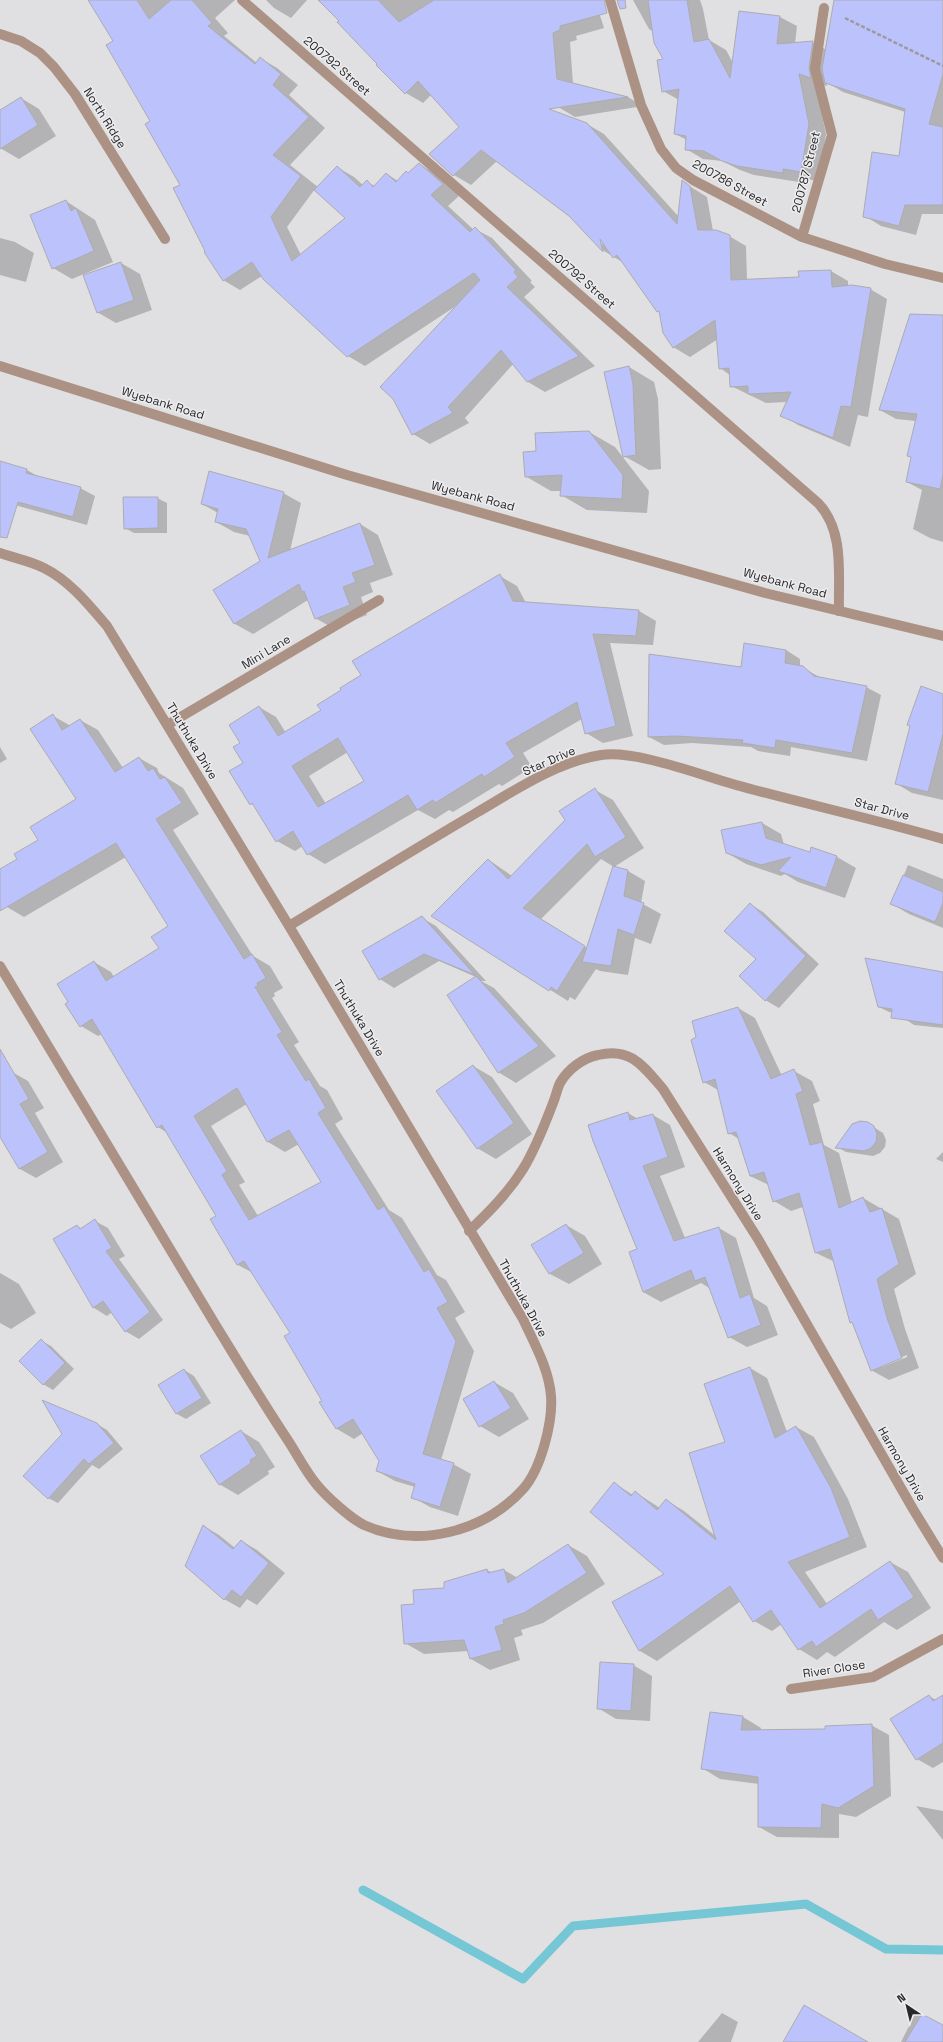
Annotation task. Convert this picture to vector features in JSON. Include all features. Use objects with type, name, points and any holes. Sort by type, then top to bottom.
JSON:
[{"type":"street","name":"200792 Street","points":[[242,0],[818,503],[826,512],[836,535],[839,611]]},
{"type":"street","name":"200786 Street","points":[[610,0],[641,105],[661,149],[676,168],[693,180],[802,237],[885,264],[943,278]]},
{"type":"street","name":"200787 Street","points":[[802,237],[832,135],[815,69],[824,8]]},
{"type":"street","name":"North Ridge","points":[[0,34],[21,41],[40,53],[54,67],[75,94],[165,239]]},
{"type":"street","name":"Wyebank Road","points":[[0,366],[347,475],[765,592],[943,636]]},
{"type":"street","name":"Thuthuka Drive","points":[[0,553],[44,568],[65,581],[87,602],[107,626],[289,926],[469,1231],[523,1319],[544,1364],[551,1395],[549,1427],[542,1454],[525,1487],[496,1513],[460,1530],[424,1537],[393,1533],[363,1524],[341,1508],[317,1485],[272,1417],[0,966]]},
{"type":"street","name":"Mini Lane","points":[[167,725],[379,600]]},
{"type":"street","name":"Star Drive","points":[[289,926],[512,792],[578,760],[601,755],[618,754],[672,766],[737,785],[943,839]]},
{"type":"street","name":"Harmony Drive","points":[[469,1231],[499,1202],[524,1169],[560,1083],[572,1069],[589,1057],[612,1051],[629,1055],[644,1067],[663,1089],[754,1232],[912,1509],[943,1558]]},
{"type":"street","name":"River Close","points":[[791,1689],[873,1677],[943,1639]]},
{"type":"path","points":[[824,8],[943,66]]},
{"type":"building","points":[[88,0],[137,0],[149,19],[171,0],[192,0],[212,23],[208,26],[255,64],[260,57],[281,74],[273,85],[309,117],[273,155],[301,176],[271,217],[292,261],[345,218],[314,190],[337,166],[360,187],[367,180],[373,187],[386,173],[396,182],[406,171],[408,173],[419,163],[443,184],[431,195],[470,232],[475,227],[516,270],[514,272],[518,277],[507,287],[579,356],[527,382],[501,350],[448,407],[453,413],[412,435],[393,399],[380,387],[480,280],[474,273],[347,357],[263,279],[252,262],[223,281],[204,252],[205,251],[173,188],[180,185],[145,124],[150,121],[106,45],[113,41]]},
{"type":"building","points":[[318,0],[378,0],[399,22],[434,0],[604,0],[607,13],[560,26],[560,30],[553,33],[557,79],[628,97],[549,109],[587,123],[677,224],[682,180],[690,186],[698,230],[716,230],[730,235],[731,280],[799,277],[798,271],[831,270],[832,287],[852,285],[871,288],[851,407],[841,406],[833,438],[780,416],[791,392],[748,394],[748,386],[730,387],[729,368],[719,369],[715,320],[673,348],[663,333],[659,311],[657,312],[617,255],[613,258],[600,239],[603,252],[569,216],[481,150],[453,176],[429,154],[459,127],[418,81],[405,94],[376,65],[377,64],[337,22],[339,21]]},
{"type":"building","points":[[617,0],[625,0],[626,8],[620,9]]},
{"type":"building","points":[[648,0],[687,0],[694,42],[709,39],[730,78],[739,11],[780,16],[777,44],[813,41],[809,68],[811,78],[799,74],[809,124],[801,172],[783,169],[783,173],[737,166],[722,161],[704,151],[685,150],[686,136],[674,134],[679,89],[662,92],[657,60],[663,59],[654,43]]},
{"type":"building","points":[[834,0],[943,0],[943,74],[929,124],[943,127],[943,205],[905,205],[899,226],[863,217],[872,152],[899,156],[905,109],[825,83],[822,69]]},
{"type":"building","points":[[21,97],[38,125],[0,149],[0,110]]},
{"type":"building","points":[[66,200],[71,211],[76,208],[94,251],[52,269],[30,215]]},
{"type":"building","points":[[121,262],[134,300],[97,313],[83,275]]},
{"type":"building","points":[[910,314],[943,315],[943,475],[940,489],[906,482],[911,457],[907,456],[917,414],[879,410]]},
{"type":"building","points":[[629,366],[633,384],[636,455],[623,457],[604,372]]},
{"type":"building","points":[[589,431],[623,475],[622,499],[560,496],[562,475],[525,477],[523,452],[536,451],[535,433]]},
{"type":"building","points":[[0,461],[27,469],[26,473],[81,487],[73,517],[18,502],[7,538],[0,537]]},
{"type":"building","points":[[209,471],[284,492],[268,558],[360,523],[375,565],[352,573],[356,582],[343,587],[350,605],[315,619],[304,591],[302,592],[299,584],[234,624],[213,590],[260,561],[246,529],[215,522],[218,509],[201,504]]},
{"type":"building","points":[[123,497],[158,497],[158,528],[124,529]]},
{"type":"building","points":[[500,574],[513,601],[639,610],[636,636],[593,634],[616,726],[585,734],[577,702],[506,743],[515,757],[484,777],[482,774],[435,803],[433,800],[417,810],[408,795],[307,855],[293,831],[276,842],[252,803],[250,805],[229,771],[243,763],[233,747],[240,743],[229,725],[259,706],[278,736],[321,710],[317,705],[361,675],[352,661]],"holes":[[[338,738],[364,781],[318,807],[292,766]]]},
{"type":"building","points":[[744,643],[786,650],[785,663],[803,666],[814,676],[867,686],[852,753],[776,740],[775,748],[742,743],[743,740],[676,736],[648,737],[649,654],[741,667]]},
{"type":"building","points":[[921,686],[943,694],[943,734],[928,792],[895,784],[910,726],[907,725]]},
{"type":"building","points":[[53,714],[62,730],[80,719],[115,772],[139,757],[148,771],[153,768],[160,779],[165,777],[182,803],[156,819],[244,959],[252,954],[266,978],[257,983],[258,986],[255,987],[282,1032],[277,1035],[306,1081],[309,1079],[326,1108],[318,1113],[378,1210],[384,1206],[424,1272],[429,1269],[448,1302],[437,1308],[456,1341],[423,1454],[454,1463],[440,1507],[411,1498],[415,1484],[376,1471],[379,1461],[353,1419],[336,1429],[319,1402],[322,1401],[284,1336],[290,1333],[244,1261],[237,1265],[210,1219],[216,1216],[162,1125],[157,1128],[92,1019],[80,1027],[65,1004],[68,1002],[57,984],[94,961],[106,981],[159,948],[151,937],[168,926],[116,843],[0,911],[0,869],[17,859],[14,854],[38,840],[30,827],[76,799],[30,729]],"holes":[[[237,1088],[267,1142],[289,1130],[321,1182],[249,1220],[222,1175],[227,1171],[194,1116]]]},
{"type":"building","points":[[595,788],[626,837],[595,857],[587,844],[523,908],[585,946],[557,991],[551,987],[549,991],[431,916],[488,859],[508,879],[565,820],[559,811]]},
{"type":"building","points":[[762,822],[766,838],[810,852],[811,847],[837,856],[826,888],[778,871],[791,857],[761,865],[726,853],[721,830]]},
{"type":"building","points":[[613,866],[628,870],[624,896],[644,903],[634,935],[618,929],[611,966],[582,962]]},
{"type":"building","points":[[903,875],[943,892],[943,903],[935,922],[890,904]]},
{"type":"building","points":[[750,903],[806,956],[765,1001],[739,976],[756,959],[724,931]]},
{"type":"building","points":[[422,916],[475,975],[424,954],[379,980],[362,951]]},
{"type":"building","points":[[865,958],[943,972],[943,1025],[891,1018],[892,1009],[878,1007]]},
{"type":"building","points":[[476,976],[539,1046],[498,1073],[447,995]]},
{"type":"building","points":[[738,1007],[771,1079],[794,1069],[803,1091],[796,1094],[810,1145],[822,1142],[839,1208],[863,1197],[870,1212],[882,1208],[899,1264],[877,1279],[887,1318],[902,1358],[871,1371],[852,1322],[850,1323],[830,1249],[815,1253],[799,1193],[773,1202],[764,1172],[750,1176],[736,1132],[728,1134],[715,1079],[703,1083],[691,1040],[696,1037],[692,1021]]},
{"type":"building","points":[[0,1049],[29,1099],[20,1104],[48,1152],[19,1169],[0,1137]]},
{"type":"building","points":[[473,1065],[514,1123],[477,1149],[436,1091]]},
{"type":"building","points":[[628,1112],[630,1120],[653,1114],[668,1157],[643,1166],[674,1241],[719,1227],[740,1298],[750,1294],[761,1325],[728,1338],[705,1277],[695,1281],[691,1270],[643,1292],[629,1252],[637,1249],[593,1141],[588,1125]]},
{"type":"building","points":[[860,1121],[868,1122],[874,1126],[877,1134],[876,1142],[871,1148],[864,1151],[835,1148],[852,1124]]},
{"type":"building","points":[[95,1219],[112,1248],[106,1251],[150,1312],[125,1332],[103,1301],[93,1308],[53,1239],[77,1225],[80,1229]]},
{"type":"building","points":[[566,1224],[584,1253],[549,1274],[531,1245]]},
{"type":"building","points":[[41,1339],[65,1363],[43,1385],[19,1361]]},
{"type":"building","points":[[750,1367],[775,1438],[796,1426],[831,1488],[850,1537],[788,1562],[820,1608],[890,1561],[914,1597],[878,1620],[871,1609],[816,1647],[812,1641],[798,1650],[771,1610],[753,1622],[730,1586],[639,1651],[612,1602],[664,1574],[590,1512],[614,1482],[631,1496],[635,1491],[657,1510],[666,1499],[716,1540],[689,1453],[725,1442],[704,1384]]},
{"type":"building","points":[[184,1369],[202,1398],[176,1414],[158,1385]]},
{"type":"building","points":[[494,1381],[511,1408],[479,1427],[463,1399]]},
{"type":"building","points":[[42,1400],[97,1423],[114,1443],[89,1464],[84,1459],[48,1499],[23,1476],[62,1434]]},
{"type":"building","points":[[241,1430],[257,1456],[250,1460],[251,1463],[219,1485],[200,1456]]},
{"type":"building","points":[[203,1525],[233,1549],[241,1540],[269,1563],[241,1597],[232,1590],[224,1600],[185,1566]]},
{"type":"building","points":[[568,1544],[587,1573],[524,1613],[503,1620],[504,1624],[495,1627],[502,1650],[470,1659],[464,1640],[404,1644],[401,1605],[414,1604],[413,1590],[444,1588],[444,1582],[487,1569],[488,1573],[504,1569],[508,1583]]},
{"type":"building","points":[[600,1662],[634,1664],[631,1711],[597,1709]]},
{"type":"building","points":[[929,1695],[933,1701],[943,1695],[943,1743],[916,1760],[890,1719]]},
{"type":"building","points":[[710,1712],[743,1716],[741,1730],[825,1729],[825,1726],[872,1724],[874,1786],[838,1808],[822,1804],[821,1828],[758,1827],[758,1777],[701,1769]]},
{"type":"building","points":[[804,2005],[868,2042],[783,2042]]},
{"type":"building","points":[[922,2014],[943,2025],[943,2042],[905,2042]]},
{"type":"waterway","points":[[363,1890],[523,1979],[573,1926],[806,1904],[886,1949],[943,1950]]}]
